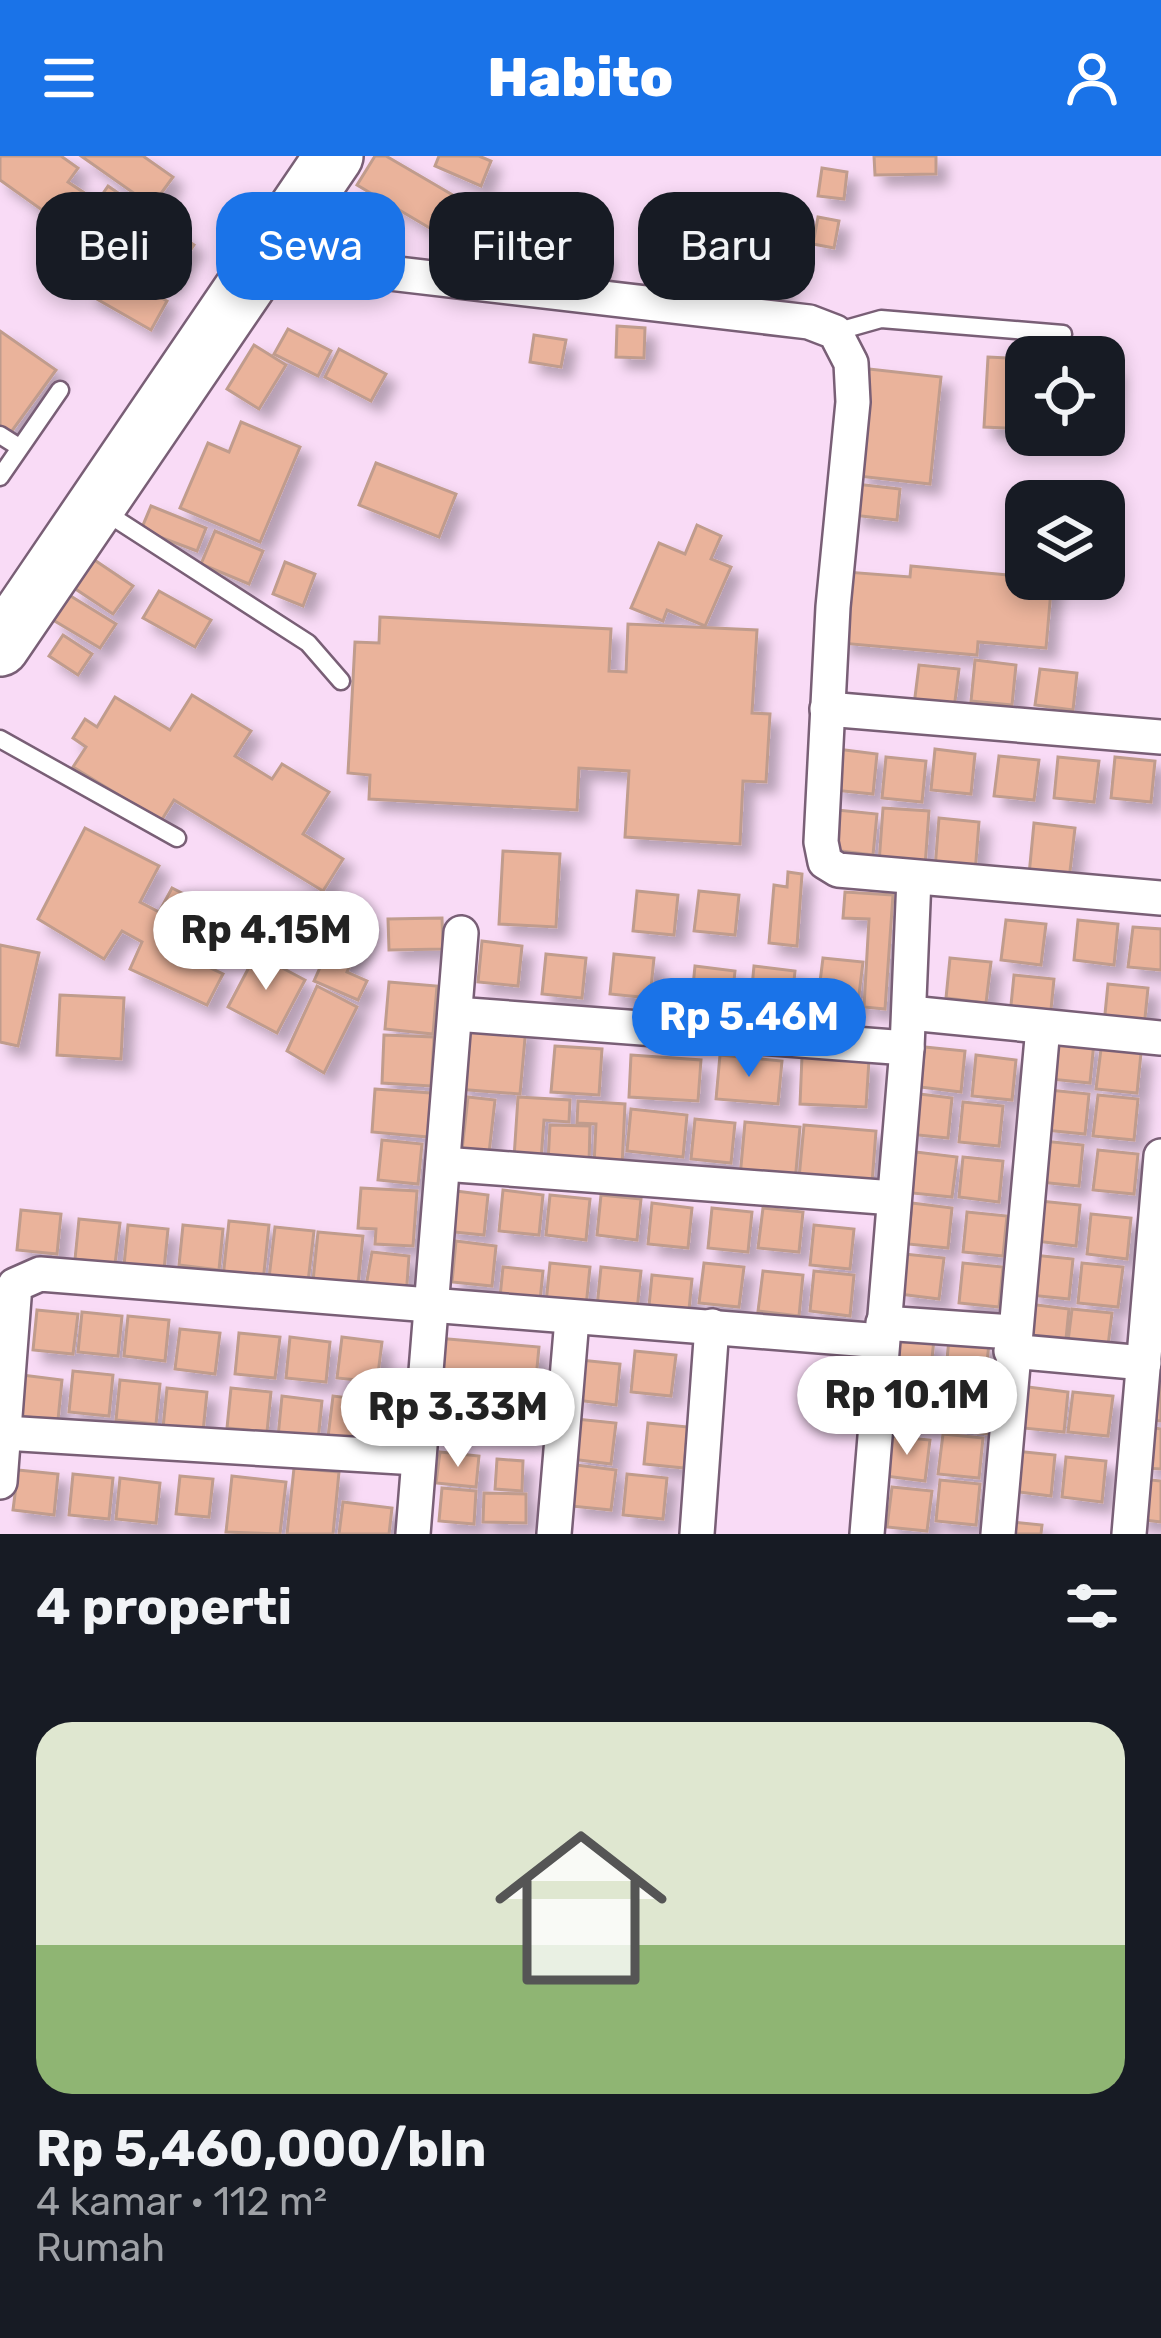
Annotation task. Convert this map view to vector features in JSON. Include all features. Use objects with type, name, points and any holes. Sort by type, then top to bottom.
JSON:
[{"type":"highway","points":[[0,600],[295,156]]},
{"type":"highway","points":[[308,192],[334,156]]},
{"type":"highway","points":[[0,647],[233,300]]},
{"type":"street","points":[[405,275],[797,320],[835,332],[851,363],[854,402],[827,709],[821,842],[825,862],[838,870],[1161,898]]},
{"type":"street","points":[[827,709],[1161,737]]},
{"type":"street","points":[[867,1534],[910,1013],[914,878]]},
{"type":"street","points":[[413,1534],[461,932]]},
{"type":"street","points":[[910,1013],[1161,1038]]},
{"type":"street","points":[[455,1014],[907,1048]]},
{"type":"street","points":[[998,1534],[1043,1027]]},
{"type":"street","points":[[1129,1534],[1150,1355],[1161,1156]]},
{"type":"street","points":[[443,1164],[894,1198]]},
{"type":"street","points":[[0,1482],[14,1298],[23,1278],[65,1276],[572,1319],[882,1332],[1150,1355]]},
{"type":"street","points":[[554,1534],[572,1319]]},
{"type":"street","points":[[697,1534],[712,1326]]},
{"type":"street","points":[[4,1433],[417,1458]]},
{"type":"lane","points":[[835,332],[850,323],[881,320],[1063,334]]},
{"type":"lane","points":[[0,477],[60,389]]},
{"type":"lane","points":[[0,435],[19,448]]},
{"type":"lane","points":[[94,505],[308,643],[341,681]]},
{"type":"lane","points":[[0,739],[177,838]]},
{"type":"building","points":[[0,156],[61,156],[78,168],[68,182],[83,192],[36,192],[36,206],[0,180]]},
{"type":"building","points":[[81,156],[143,156],[173,177],[162,192],[132,192]]},
{"type":"building","points":[[375,156],[386,156],[448,192],[429,192],[429,228],[405,213],[405,192],[369,192],[357,185]]},
{"type":"building","points":[[439,156],[479,156],[491,161],[481,186],[435,166]]},
{"type":"building","points":[[874,156],[936,156],[936,174],[875,175]]},
{"type":"building","points":[[822,168],[847,172],[844,199],[818,196]]},
{"type":"building","points":[[818,217],[839,221],[834,248],[815,244]]},
{"type":"building","points":[[98,300],[167,301],[151,330]]},
{"type":"building","points":[[751,300],[781,300],[780,308],[750,306]]},
{"type":"building","points":[[617,326],[645,328],[644,358],[616,357]]},
{"type":"building","points":[[288,329],[331,351],[318,376],[274,354]]},
{"type":"building","points":[[0,331],[56,370],[9,435],[0,429]]},
{"type":"building","points":[[534,335],[566,340],[561,367],[530,362]]},
{"type":"building","points":[[254,345],[286,365],[259,409],[227,389]]},
{"type":"building","points":[[339,349],[386,374],[371,401],[325,377]]},
{"type":"building","points":[[988,357],[1005,358],[1005,428],[984,427]]},
{"type":"building","points":[[869,369],[941,377],[930,484],[858,476]]},
{"type":"building","points":[[241,422],[300,447],[260,542],[180,508],[208,443],[229,452]]},
{"type":"building","points":[[376,463],[456,494],[439,537],[359,505]]},
{"type":"building","points":[[856,484],[900,489],[897,520],[852,515]]},
{"type":"building","points":[[151,506],[206,528],[197,551],[141,530]]},
{"type":"building","points":[[697,525],[721,536],[711,559],[731,567],[705,626],[667,610],[663,621],[631,608],[659,543],[685,554]]},
{"type":"building","points":[[215,531],[263,551],[249,584],[201,564]]},
{"type":"building","points":[[93,559],[133,586],[113,614],[74,588]]},
{"type":"building","points":[[285,562],[315,574],[303,606],[273,594]]},
{"type":"building","points":[[911,566],[1005,575],[1005,600],[1050,600],[1046,648],[978,642],[977,655],[840,643],[847,572],[910,577]]},
{"type":"building","points":[[159,591],[211,620],[195,647],[143,618]]},
{"type":"building","points":[[69,595],[116,624],[100,648],[53,620]]},
{"type":"building","points":[[380,617],[611,629],[609,671],[626,672],[628,624],[757,630],[752,713],[770,714],[766,782],[743,781],[740,844],[625,837],[629,771],[579,768],[577,810],[369,799],[370,775],[348,773],[355,642],[379,643]]},
{"type":"building","points":[[63,635],[92,654],[78,675],[49,656]]},
{"type":"building","points":[[975,660],[1016,665],[1012,705],[971,701]]},
{"type":"building","points":[[919,665],[959,669],[954,709],[914,705]]},
{"type":"building","points":[[1040,669],[1077,673],[1073,710],[1035,705]]},
{"type":"building","points":[[192,695],[251,731],[235,756],[272,779],[282,764],[329,792],[303,834],[343,859],[323,891],[174,800],[161,821],[73,767],[86,747],[73,738],[85,719],[97,727],[115,697],[170,730]]},
{"type":"building","points":[[837,749],[877,754],[873,794],[833,790]]},
{"type":"building","points":[[935,749],[975,754],[971,794],[931,790]]},
{"type":"building","points":[[999,756],[1039,760],[1034,800],[994,796]]},
{"type":"building","points":[[886,757],[926,761],[922,802],[882,798]]},
{"type":"building","points":[[1058,757],[1099,761],[1094,802],[1054,798]]},
{"type":"building","points":[[1115,757],[1155,761],[1151,802],[1111,798]]},
{"type":"building","points":[[883,808],[929,811],[925,866],[879,863]]},
{"type":"building","points":[[837,810],[877,814],[873,855],[833,850]]},
{"type":"building","points":[[939,818],[979,822],[975,873],[935,869]]},
{"type":"building","points":[[1034,823],[1075,828],[1069,880],[1029,875]]},
{"type":"building","points":[[85,828],[159,866],[140,902],[159,912],[172,888],[254,930],[244,952],[210,936],[198,962],[223,974],[207,1005],[130,969],[142,942],[122,931],[104,959],[38,919]]},
{"type":"building","points":[[503,851],[560,854],[556,927],[499,924]]},
{"type":"building","points":[[788,872],[802,874],[797,946],[769,943],[774,885],[787,887]]},
{"type":"building","points":[[637,891],[678,895],[674,935],[633,931]]},
{"type":"building","points":[[699,891],[739,895],[735,935],[694,931]]},
{"type":"building","points":[[845,892],[893,895],[885,1009],[864,1007],[869,919],[843,918]]},
{"type":"building","points":[[345,912],[369,922],[347,972],[367,981],[358,1000],[314,981]]},
{"type":"building","points":[[442,918],[443,949],[389,950],[388,919]]},
{"type":"building","points":[[1006,920],[1046,924],[1041,965],[1001,960]]},
{"type":"building","points":[[1078,920],[1118,924],[1114,965],[1074,960]]},
{"type":"building","points":[[1133,927],[1161,929],[1161,970],[1128,967]]},
{"type":"building","points":[[482,941],[522,946],[518,986],[478,982]]},
{"type":"building","points":[[0,945],[39,953],[18,1046],[0,1042]]},
{"type":"building","points":[[256,954],[305,980],[277,1033],[228,1007]]},
{"type":"building","points":[[546,954],[586,958],[582,998],[542,994]]},
{"type":"building","points":[[614,954],[654,958],[650,998],[610,994]]},
{"type":"building","points":[[823,958],[863,962],[858,1003],[818,998]]},
{"type":"building","points":[[950,958],[991,962],[986,1003],[946,998]]},
{"type":"building","points":[[695,966],[735,971],[731,1011],[691,1007]]},
{"type":"building","points":[[754,966],[795,971],[791,1011],[750,1007]]},
{"type":"building","points":[[1014,975],[1054,979],[1050,1020],[1010,1015]]},
{"type":"building","points":[[389,982],[437,986],[433,1034],[385,1029]]},
{"type":"building","points":[[1108,984],[1148,988],[1144,1028],[1104,1024]]},
{"type":"building","points":[[317,986],[357,1007],[324,1073],[287,1051]]},
{"type":"building","points":[[60,995],[124,998],[121,1059],[57,1055]]},
{"type":"building","points":[[462,1022],[526,1027],[520,1094],[457,1089]]},
{"type":"building","points":[[384,1035],[434,1037],[431,1086],[382,1083]]},
{"type":"building","points":[[1054,1038],[1094,1042],[1090,1083],[1050,1079]]},
{"type":"building","points":[[555,1046],[602,1049],[599,1095],[551,1092]]},
{"type":"building","points":[[925,1047],[965,1051],[961,1092],[920,1087]]},
{"type":"building","points":[[1101,1049],[1141,1053],[1137,1093],[1096,1089]]},
{"type":"building","points":[[631,1055],[701,1060],[698,1101],[629,1097]]},
{"type":"building","points":[[720,1055],[782,1061],[778,1104],[716,1099]]},
{"type":"building","points":[[976,1055],[1016,1060],[1012,1100],[972,1096]]},
{"type":"building","points":[[802,1056],[869,1060],[866,1107],[800,1104]]},
{"type":"building","points":[[375,1089],[431,1093],[428,1137],[372,1132]]},
{"type":"building","points":[[1049,1090],[1089,1094],[1085,1134],[1044,1130]]},
{"type":"building","points":[[912,1093],[952,1098],[948,1138],[908,1134]]},
{"type":"building","points":[[1098,1095],[1138,1099],[1134,1140],[1093,1136]]},
{"type":"building","points":[[468,1097],[495,1100],[489,1153],[462,1150]]},
{"type":"building","points":[[518,1097],[570,1100],[569,1122],[544,1120],[541,1160],[514,1158]]},
{"type":"building","points":[[578,1101],[625,1104],[622,1167],[594,1165],[596,1124],[577,1123]]},
{"type":"building","points":[[963,1102],[1003,1106],[999,1146],[959,1142]]},
{"type":"building","points":[[631,1109],[687,1115],[683,1157],[627,1151]]},
{"type":"building","points":[[695,1119],[735,1123],[731,1163],[691,1159]]},
{"type":"building","points":[[745,1122],[800,1127],[795,1182],[740,1177]]},
{"type":"building","points":[[550,1125],[590,1126],[589,1163],[548,1162]]},
{"type":"building","points":[[804,1125],[876,1131],[872,1183],[799,1178]]},
{"type":"building","points":[[382,1140],[422,1144],[418,1184],[378,1180]]},
{"type":"building","points":[[1043,1141],[1083,1145],[1079,1186],[1039,1182]]},
{"type":"building","points":[[1098,1150],[1138,1154],[1134,1194],[1093,1190]]},
{"type":"building","points":[[916,1152],[957,1157],[952,1197],[912,1193]]},
{"type":"building","points":[[963,1157],[1003,1161],[999,1202],[959,1197]]},
{"type":"building","points":[[361,1188],[417,1191],[413,1246],[375,1244],[376,1229],[358,1228]]},
{"type":"building","points":[[448,1190],[488,1195],[484,1235],[444,1231]]},
{"type":"building","points":[[503,1190],[543,1195],[539,1235],[499,1231]]},
{"type":"building","points":[[550,1195],[590,1199],[586,1240],[546,1235]]},
{"type":"building","points":[[601,1195],[641,1199],[637,1240],[597,1235]]},
{"type":"building","points":[[1040,1201],[1080,1205],[1076,1246],[1036,1241]]},
{"type":"building","points":[[652,1203],[692,1208],[688,1248],[648,1244]]},
{"type":"building","points":[[912,1203],[952,1208],[948,1248],[908,1244]]},
{"type":"building","points":[[712,1208],[752,1212],[748,1252],[708,1248]]},
{"type":"building","points":[[763,1208],[803,1212],[799,1252],[758,1248]]},
{"type":"building","points":[[21,1210],[61,1214],[57,1254],[17,1250]]},
{"type":"building","points":[[967,1212],[1007,1216],[1003,1256],[963,1252]]},
{"type":"building","points":[[1091,1214],[1131,1218],[1127,1259],[1087,1254]]},
{"type":"building","points":[[79,1219],[120,1223],[115,1264],[75,1259]]},
{"type":"building","points":[[229,1221],[269,1225],[263,1282],[223,1278]]},
{"type":"building","points":[[128,1225],[168,1229],[164,1270],[124,1265]]},
{"type":"building","points":[[183,1225],[223,1229],[219,1270],[179,1265]]},
{"type":"building","points":[[814,1225],[854,1229],[850,1269],[810,1265]]},
{"type":"building","points":[[275,1227],[314,1231],[308,1282],[269,1278]]},
{"type":"building","points":[[318,1232],[363,1236],[358,1285],[313,1281]]},
{"type":"building","points":[[456,1241],[496,1246],[492,1286],[452,1282]]},
{"type":"building","points":[[372,1252],[409,1256],[406,1297],[365,1292]]},
{"type":"building","points":[[904,1254],[944,1258],[939,1299],[899,1294]]},
{"type":"building","points":[[1033,1255],[1073,1259],[1069,1299],[1029,1295]]},
{"type":"building","points":[[550,1263],[590,1267],[586,1307],[546,1303]]},
{"type":"building","points":[[704,1263],[744,1267],[739,1307],[699,1303]]},
{"type":"building","points":[[963,1263],[1003,1267],[999,1307],[959,1303]]},
{"type":"building","points":[[1082,1263],[1123,1267],[1118,1307],[1078,1303]]},
{"type":"building","points":[[503,1267],[543,1271],[539,1311],[499,1307]]},
{"type":"building","points":[[601,1267],[641,1271],[637,1311],[597,1307]]},
{"type":"building","points":[[763,1271],[803,1275],[799,1316],[758,1311]]},
{"type":"building","points":[[814,1271],[854,1275],[850,1316],[810,1311]]},
{"type":"building","points":[[652,1275],[692,1279],[688,1320],[648,1316]]},
{"type":"building","points":[[1029,1304],[1069,1309],[1065,1349],[1024,1345]]},
{"type":"building","points":[[1072,1309],[1112,1313],[1107,1354],[1067,1349]]},
{"type":"building","points":[[37,1310],[78,1314],[73,1354],[33,1350]]},
{"type":"building","points":[[82,1312],[122,1316],[118,1356],[78,1352]]},
{"type":"building","points":[[128,1316],[169,1320],[165,1361],[124,1356]]},
{"type":"building","points":[[180,1329],[220,1333],[215,1374],[175,1369]]},
{"type":"building","points":[[239,1333],[280,1337],[275,1378],[235,1374]]},
{"type":"building","points":[[893,1335],[934,1339],[930,1379],[889,1375]]},
{"type":"building","points":[[290,1337],[330,1342],[326,1382],[286,1378]]},
{"type":"building","points":[[342,1337],[382,1342],[377,1382],[337,1378]]},
{"type":"building","points":[[437,1338],[539,1347],[531,1432],[429,1424]]},
{"type":"building","points":[[949,1339],[989,1343],[985,1383],[945,1379]]},
{"type":"building","points":[[635,1351],[676,1355],[671,1396],[631,1392]]},
{"type":"building","points":[[580,1360],[620,1364],[616,1405],[576,1400]]},
{"type":"building","points":[[73,1371],[113,1375],[109,1416],[69,1412]]},
{"type":"building","points":[[22,1375],[62,1380],[58,1420],[18,1416]]},
{"type":"building","points":[[120,1380],[160,1384],[156,1424],[116,1420]]},
{"type":"building","points":[[1152,1380],[1161,1381],[1161,1421],[1147,1420]]},
{"type":"building","points":[[898,1381],[938,1385],[934,1425],[893,1421]]},
{"type":"building","points":[[1028,1387],[1068,1392],[1064,1432],[1023,1428]]},
{"type":"building","points":[[167,1388],[207,1392],[203,1432],[163,1428]]},
{"type":"building","points":[[231,1388],[271,1392],[267,1432],[227,1428]]},
{"type":"building","points":[[953,1389],[993,1393],[989,1434],[949,1430]]},
{"type":"building","points":[[1073,1392],[1113,1396],[1108,1436],[1068,1432]]},
{"type":"building","points":[[282,1396],[322,1401],[318,1441],[278,1437]]},
{"type":"building","points":[[333,1396],[373,1401],[369,1441],[328,1437]]},
{"type":"building","points":[[576,1419],[616,1423],[611,1464],[571,1459]]},
{"type":"building","points":[[648,1423],[688,1427],[684,1468],[644,1464]]},
{"type":"building","points":[[1148,1427],[1161,1429],[1161,1469],[1144,1468]]},
{"type":"building","points":[[943,1434],[983,1438],[979,1478],[938,1474]]},
{"type":"building","points":[[889,1436],[930,1440],[925,1481],[885,1476]]},
{"type":"building","points":[[1015,1451],[1055,1455],[1051,1496],[1011,1491]]},
{"type":"building","points":[[440,1452],[479,1456],[476,1487],[436,1483]]},
{"type":"building","points":[[1066,1457],[1106,1461],[1102,1502],[1062,1497]]},
{"type":"building","points":[[497,1459],[523,1461],[522,1491],[495,1489]]},
{"type":"building","points":[[576,1465],[616,1470],[611,1510],[571,1506]]},
{"type":"building","points":[[294,1468],[339,1472],[333,1534],[287,1534]]},
{"type":"building","points":[[18,1470],[58,1474],[54,1515],[13,1510]]},
{"type":"building","points":[[73,1474],[113,1478],[109,1519],[69,1515]]},
{"type":"building","points":[[627,1474],[667,1478],[663,1519],[623,1515]]},
{"type":"building","points":[[180,1476],[213,1479],[209,1517],[176,1514]]},
{"type":"building","points":[[232,1476],[286,1482],[280,1534],[226,1532]]},
{"type":"building","points":[[120,1478],[160,1483],[156,1523],[116,1519]]},
{"type":"building","points":[[1141,1479],[1161,1481],[1161,1522],[1136,1519]]},
{"type":"building","points":[[940,1480],[980,1484],[976,1525],[936,1521]]},
{"type":"building","points":[[892,1487],[932,1491],[927,1531],[887,1527]]},
{"type":"building","points":[[442,1488],[476,1491],[474,1524],[439,1521]]},
{"type":"building","points":[[484,1493],[526,1494],[526,1523],[483,1522]]},
{"type":"building","points":[[343,1502],[392,1508],[389,1534],[339,1534]]},
{"type":"building","points":[[1002,1521],[1042,1525],[1041,1534],[1001,1534]]}]
